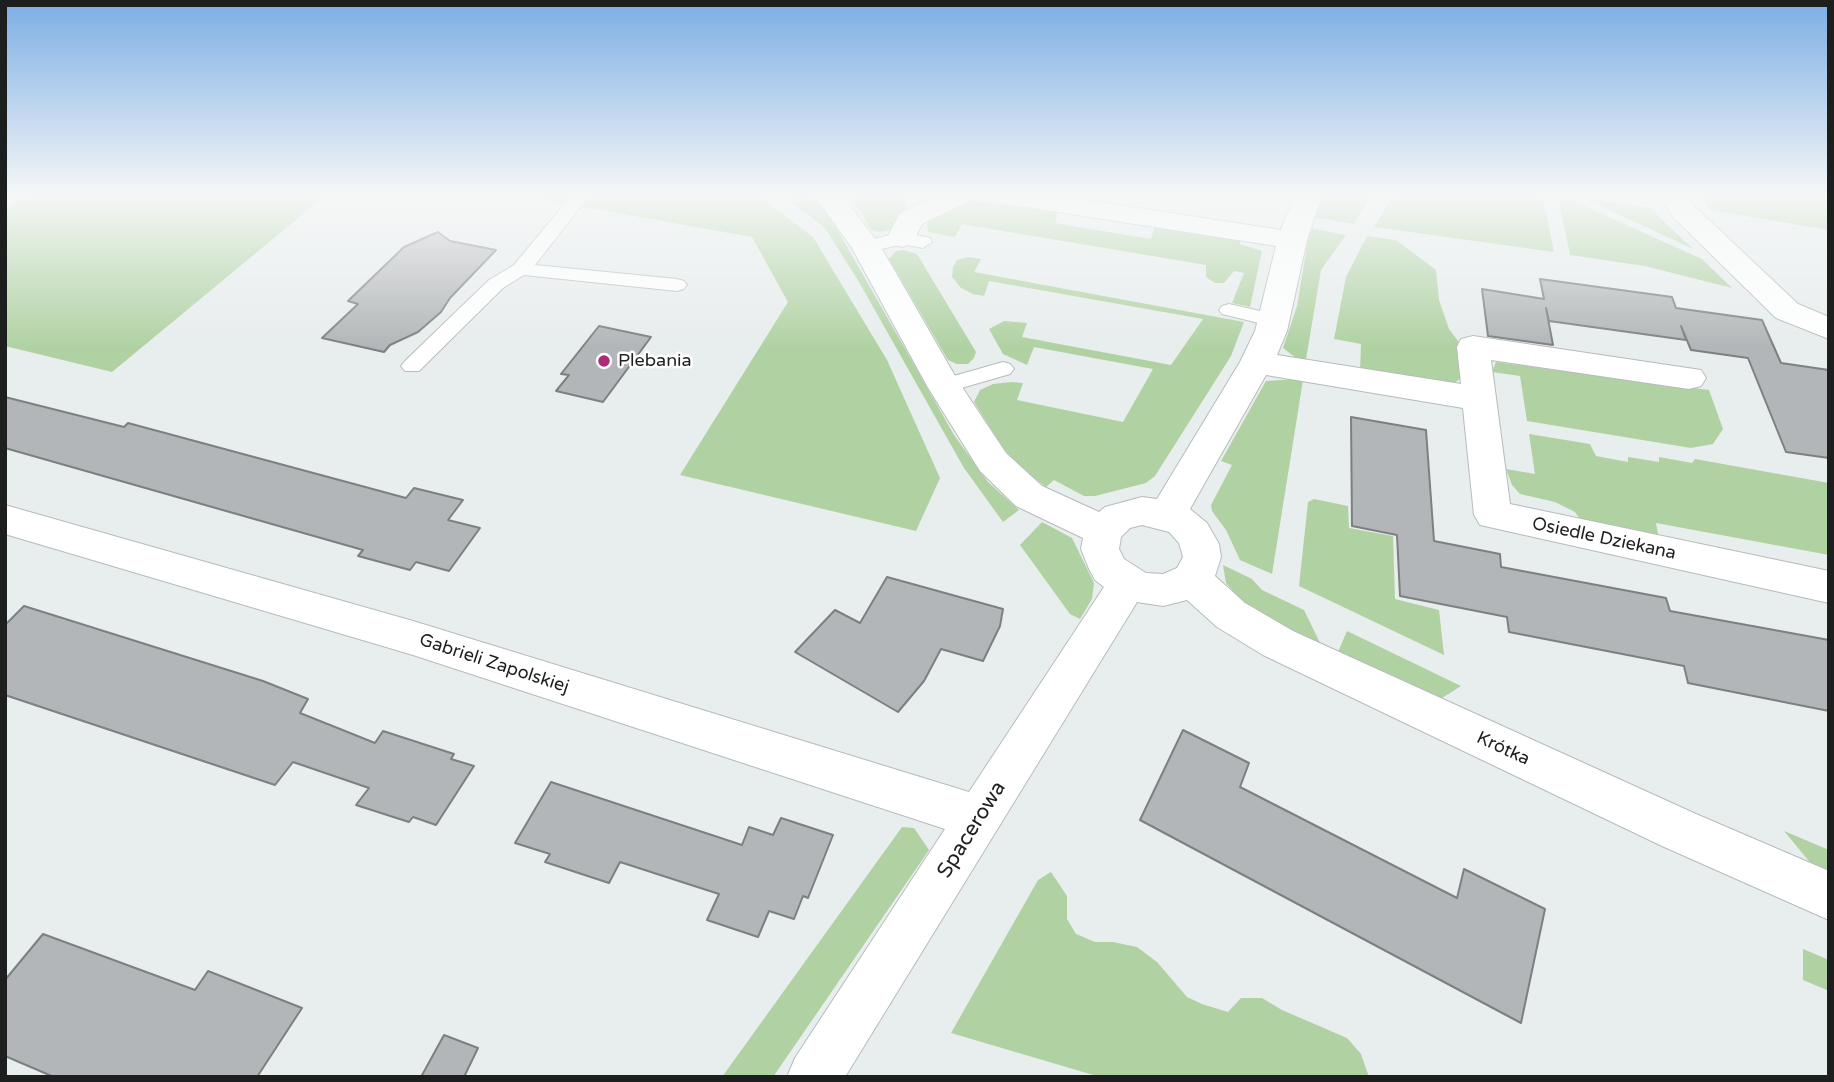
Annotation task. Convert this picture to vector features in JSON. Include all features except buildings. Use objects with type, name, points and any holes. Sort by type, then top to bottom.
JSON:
[{"type":"street","points":[[1167,515],[1257,362],[1275,321],[1291,246]]},
{"type":"street","points":[[1720,246],[1787,311],[1829,329]]},
{"type":"street","points":[[866,247],[944,386],[981,446],[1005,475],[1043,504],[1103,531]]},
{"type":"street","name":"Osiedle Dziekana","points":[[1689,378],[1473,347],[1493,515],[1829,587]]},
{"type":"street","points":[[1257,362],[1340,378],[1480,399]]},
{"type":"street","points":[[1142,511],[1167,515],[1182,522],[1200,544],[1202,557],[1199,569],[1191,579],[1178,587],[1145,589],[1128,583],[1109,569],[1100,550],[1103,531],[1118,517],[1142,511]]},
{"type":"street","name":"Gabrieli Zapolskiej","points":[[5,519],[412,638],[979,818]]},
{"type":"street","name":"Krótka","points":[[1191,579],[1231,615],[1278,643],[1690,835],[1829,896]]},
{"type":"street","name":"Spacerowa","points":[[814,1077],[1128,583]]},
{"type":"lane","points":[[412,366],[496,284],[521,269],[539,246]]},
{"type":"lane","points":[[521,269],[677,285]]},
{"type":"lane","points":[[1229,310],[1275,321]]},
{"type":"lane","points":[[944,386],[1003,369]]},
{"type":"green space","points":[[5,246],[264,246],[112,372],[5,346]]},
{"type":"green space","points":[[757,246],[819,246],[887,360],[940,478],[916,531],[680,475],[788,302]]},
{"type":"green space","points":[[837,246],[847,246],[954,435],[988,482],[1019,510],[1003,522],[964,468]]},
{"type":"green space","points":[[1096,246],[1248,246],[1262,251],[1250,307],[1232,303],[1244,273],[1234,271],[1224,283],[1215,283],[1206,277],[1206,265]]},
{"type":"green space","points":[[1307,246],[1338,246],[1321,270],[1305,365],[1283,348],[1297,306]]},
{"type":"green space","points":[[1362,246],[1405,246],[1436,270],[1439,300],[1449,329],[1458,341],[1460,379],[1454,383],[1360,372],[1361,344],[1334,339],[1346,277]]},
{"type":"green space","points":[[1514,246],[1553,246],[1554,252]]},
{"type":"green space","points":[[1568,246],[1674,246],[1702,259],[1732,288],[1645,266],[1570,255]]},
{"type":"green space","points":[[896,251],[917,254],[976,352],[968,364],[957,364],[948,360],[889,259]]},
{"type":"green space","points":[[968,257],[981,259],[974,272],[1244,322],[1231,356],[1155,476],[1146,483],[1095,496],[1084,496],[1054,480],[1046,487],[1024,470],[1003,448],[974,402],[980,390],[993,384],[1023,383],[1017,400],[1123,422],[1153,369],[1034,347],[1027,365],[1003,354],[989,329],[1004,321],[1027,323],[1022,337],[1171,365],[1203,319],[989,281],[984,296],[973,294],[961,288],[952,277],[957,260]]},
{"type":"green space","points":[[1496,362],[1709,390],[1723,429],[1713,444],[1691,448],[1527,421],[1520,376],[1492,372]]},
{"type":"green space","points":[[1303,380],[1272,574],[1240,560],[1211,505],[1232,465],[1221,461],[1266,381]]},
{"type":"green space","points":[[1529,434],[1590,444],[1596,456],[1628,462],[1628,457],[1659,462],[1659,457],[1692,463],[1695,459],[1829,483],[1829,555],[1656,523],[1660,545],[1585,527],[1575,512],[1555,502],[1520,494],[1512,485],[1506,469],[1535,474]]},
{"type":"green space","points":[[1314,499],[1348,506],[1349,528],[1393,536],[1395,599],[1439,610],[1444,655],[1299,586],[1308,502]]},
{"type":"green space","points":[[1042,522],[1072,538],[1094,583],[1092,599],[1080,619],[1070,614],[1020,545]]},
{"type":"green space","points":[[1223,565],[1252,579],[1262,590],[1304,610],[1322,647],[1272,622],[1241,600],[1226,583]]},
{"type":"green space","points":[[1347,631],[1461,686],[1439,700],[1338,652]]},
{"type":"green space","points":[[902,827],[914,828],[929,850],[773,1077],[722,1077]]},
{"type":"green space","points":[[1784,831],[1829,850],[1829,880],[1822,877]]},
{"type":"green space","points":[[1051,872],[1067,896],[1067,919],[1076,934],[1095,942],[1113,942],[1137,947],[1157,962],[1187,997],[1202,1004],[1228,1012],[1241,998],[1262,998],[1282,1010],[1347,1038],[1361,1054],[1369,1077],[1100,1077],[951,1033],[1038,880]]},
{"type":"green space","points":[[1803,949],[1829,960],[1829,991],[1803,980]]},
{"type":"place","name":"Plebania","points":[[604,361]]}]
